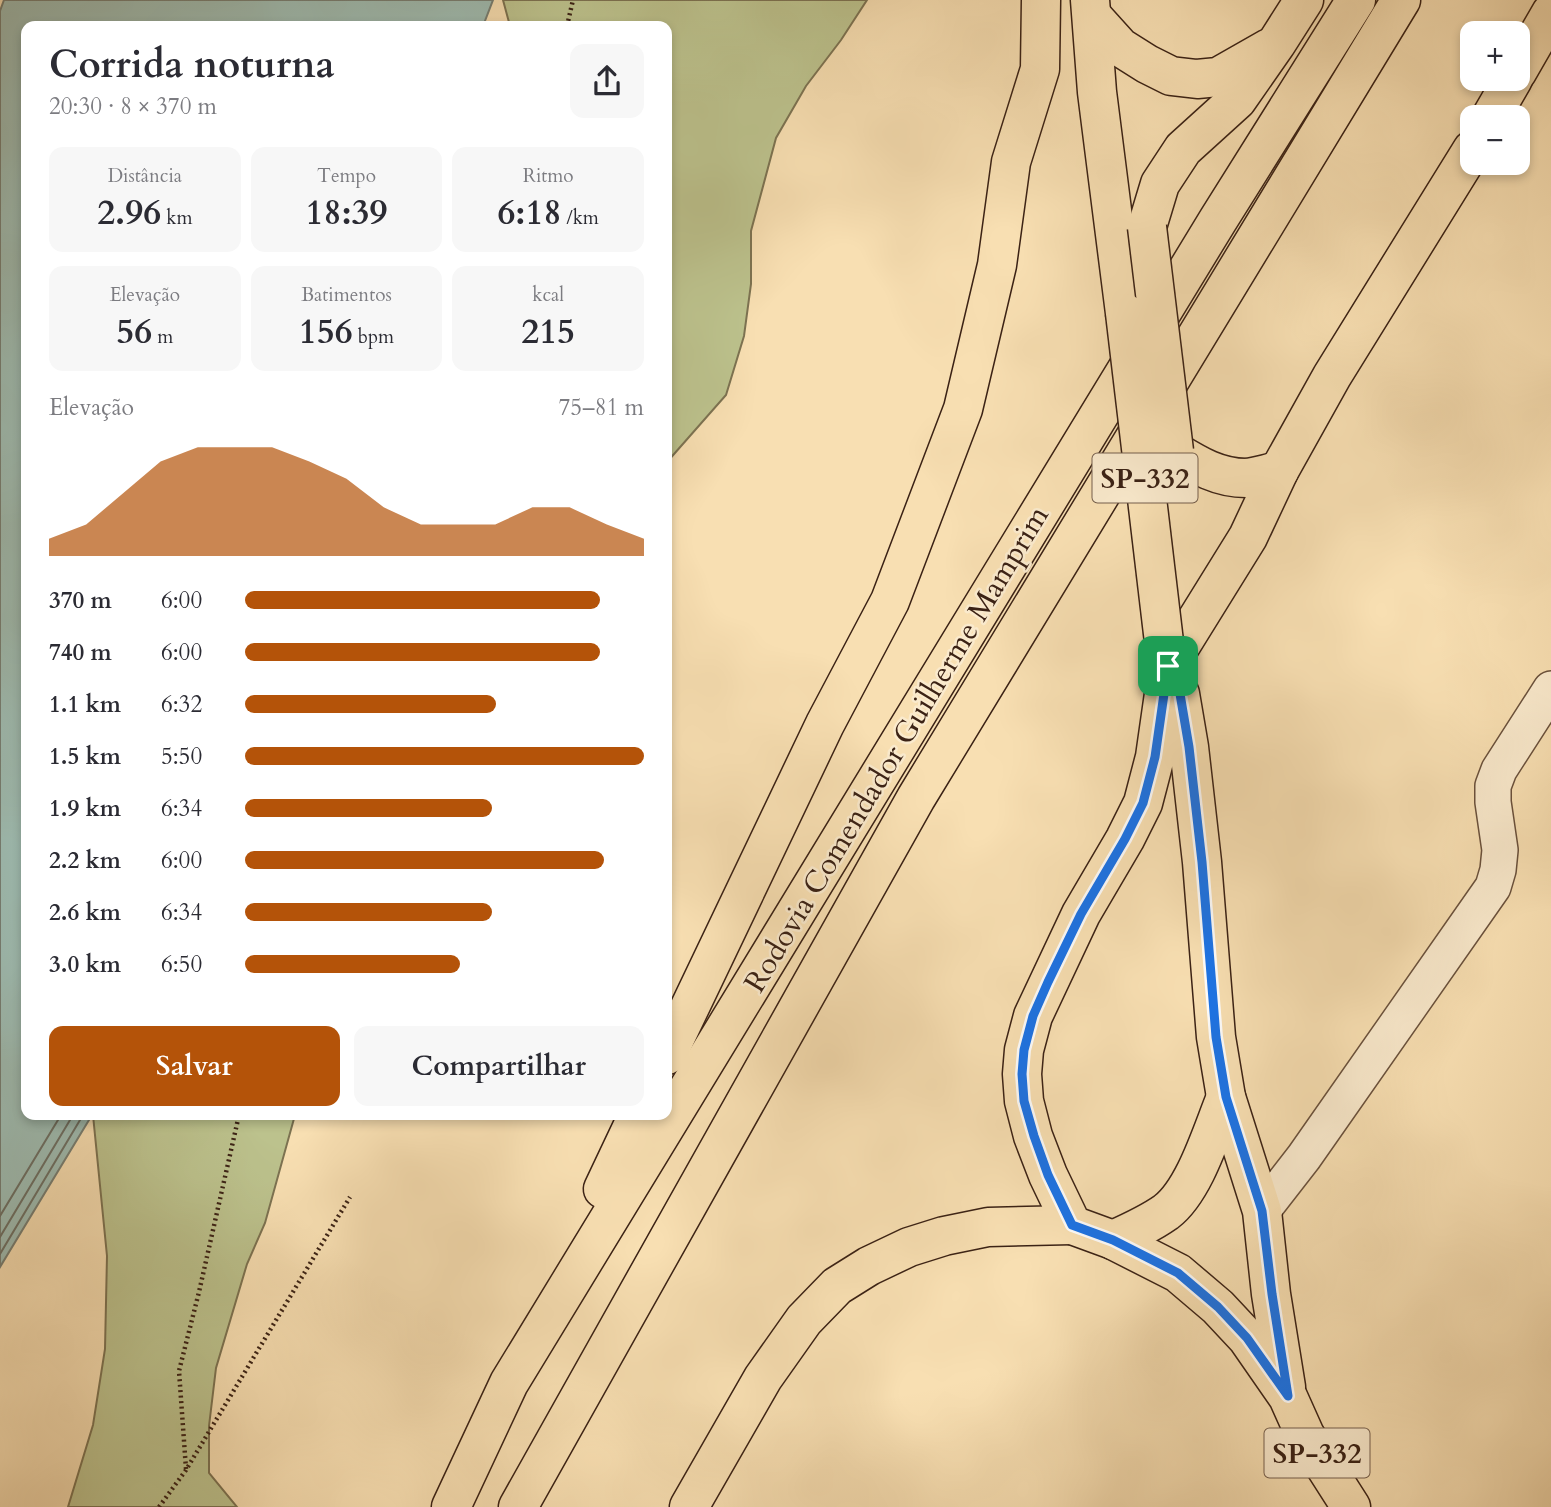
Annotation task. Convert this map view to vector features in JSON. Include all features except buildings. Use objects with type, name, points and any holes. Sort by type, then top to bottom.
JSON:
[{"type":"main road","points":[[672,1045],[825,724],[890,601],[963,409],[997,265],[1011,162],[1040,69],[1041,0]]},
{"type":"main road","points":[[1279,471],[1248,478],[1228,476],[1214,473],[1174,451],[1147,227],[1160,184],[1183,149],[1237,100],[1304,0]]},
{"type":"main road","name":"Rodovia Comendador Guilherme Mamprim","points":[[672,1116],[1218,220],[1356,0]]},
{"type":"main road","name":"Rodovia Comendador Guilherme Mamprim","points":[[518,1507],[916,798],[1401,0]]},
{"type":"main road","points":[[1091,8],[1120,47],[1171,76],[1197,79],[1218,77],[1276,44]]},
{"type":"main road","name":"SP-332","points":[[1091,8],[1097,92],[1166,654],[1180,694],[1189,747],[1216,1037],[1226,1097],[1262,1211],[1288,1396]]},
{"type":"main road","points":[[1530,49],[1551,13]]},
{"type":"main road","points":[[1166,654],[1248,537],[1279,471],[1332,376],[1460,169]]},
{"type":"main road","name":"SP-332","points":[[1166,654],[1155,757],[1143,803],[1081,914],[1033,1016],[1024,1050],[1024,1101],[1048,1175],[1072,1225],[1113,1240],[1178,1273],[1218,1307],[1247,1338],[1288,1396],[1305,1435],[1352,1507]]},
{"type":"main road","points":[[1113,1240],[1168,1210],[1188,1187],[1226,1097]]},
{"type":"main road","points":[[509,1383],[636,1120]]},
{"type":"main road","name":"Rodovia Comendador Guilherme Mamprim","points":[[451,1507],[509,1383],[669,1120]]},
{"type":"main road","points":[[689,1507],[763,1378],[804,1320],[837,1286],[879,1261],[909,1247],[944,1236],[988,1227],[1072,1225]]},
{"type":"lane","points":[[1262,1211],[1304,1157],[1493,887],[1500,850],[1493,786],[1499,771],[1551,689]]},
{"type":"path","points":[[568,21],[573,0]]},
{"type":"path","points":[[186,1470],[179,1371],[238,1120]]},
{"type":"path","points":[[159,1507],[186,1470],[350,1197]]},
{"type":"green space","points":[[503,0],[867,0],[806,86],[776,138],[751,231],[751,284],[744,336],[726,395],[672,456],[672,21],[509,21]]},
{"type":"green space","points":[[93,1120],[294,1120],[265,1223],[247,1264],[216,1368],[209,1426],[209,1473],[237,1507],[68,1507],[93,1425],[105,1349],[107,1256]]},
{"type":"water","points":[[4,0],[493,0],[485,21],[21,21],[21,1120],[89,1120],[0,1267],[0,11]]},
{"type":"route","points":[[1168,666],[1180,694],[1189,747],[1202,862],[1216,1037],[1226,1097],[1262,1211],[1288,1396],[1247,1338],[1218,1307],[1178,1273],[1113,1240],[1072,1225],[1048,1175],[1024,1101],[1024,1050],[1033,1016],[1081,914],[1143,803],[1155,757],[1168,666]]}]
